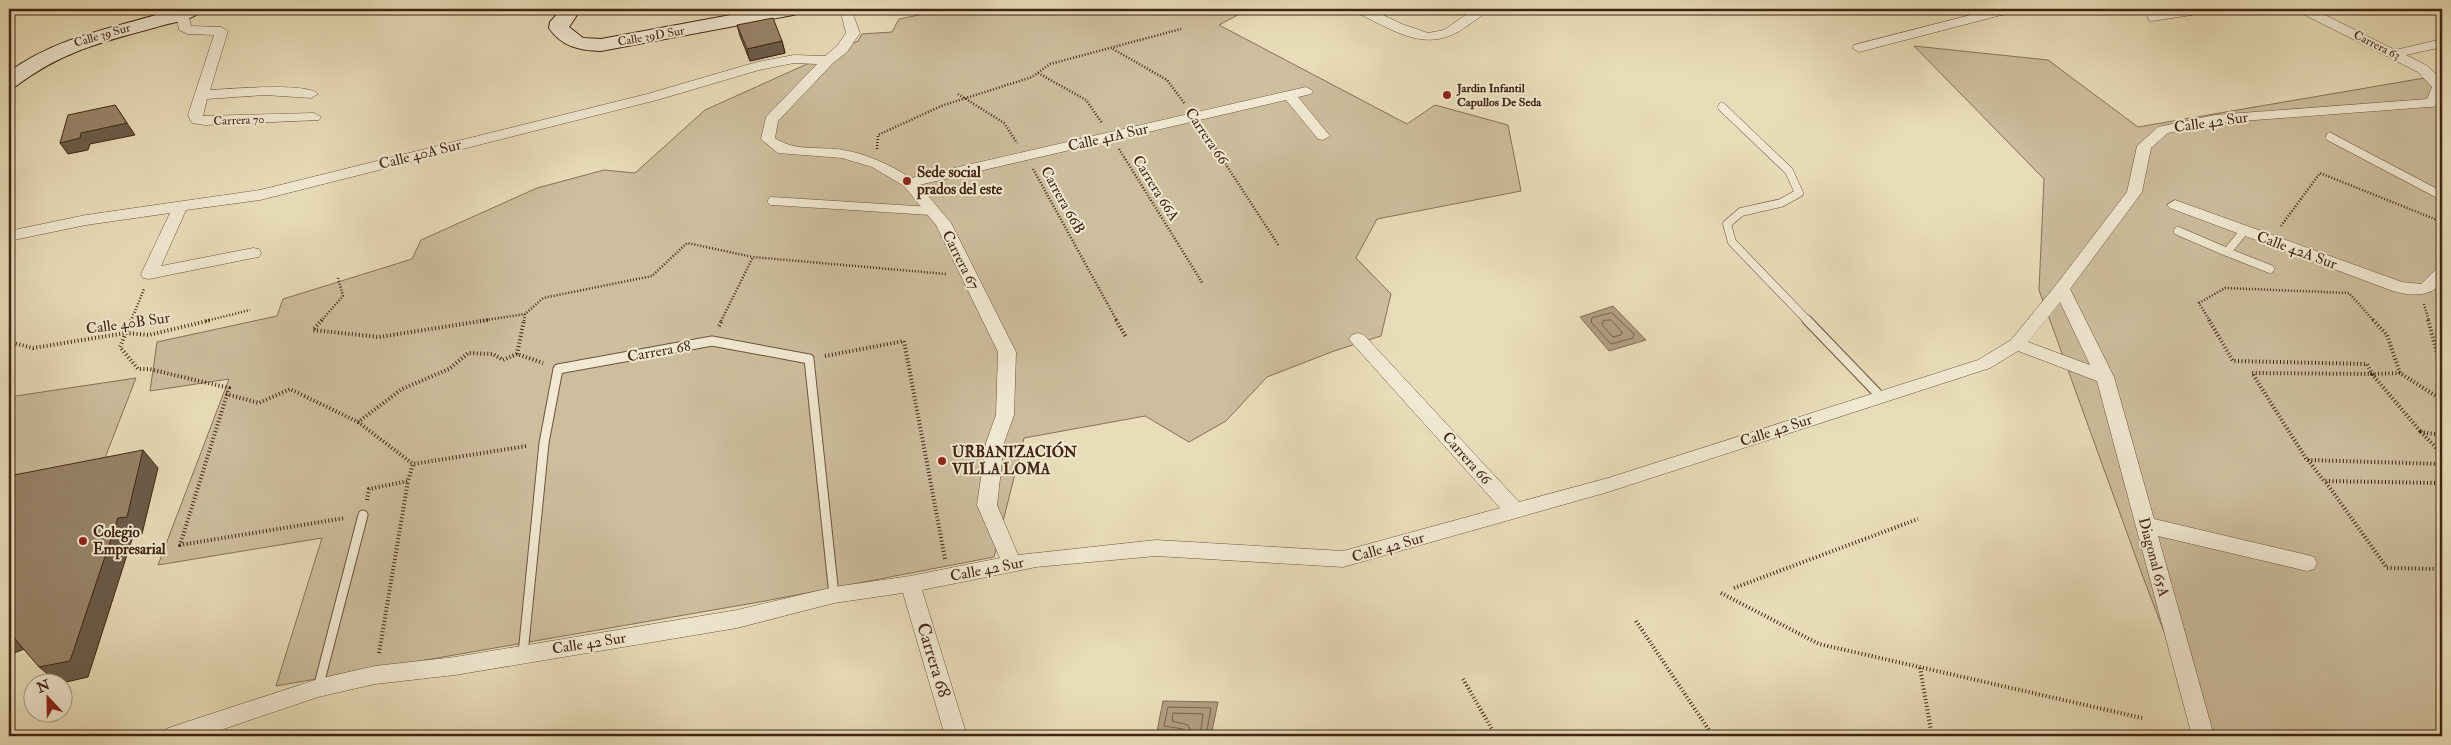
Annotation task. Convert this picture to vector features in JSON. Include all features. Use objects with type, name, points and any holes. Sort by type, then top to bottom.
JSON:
[{"type":"main road","name":"Calle 39D Sur","points":[[572,9],[560,22],[559,28],[569,40],[579,44],[601,45],[645,39],[793,9]]},
{"type":"main road","name":"Calle 39 Sur","points":[[9,82],[35,61],[66,46],[188,11]]},
{"type":"street","name":"Carrera 67","points":[[842,9],[848,17],[853,33],[842,49],[828,60],[771,120],[768,139],[783,150],[844,154],[877,164],[909,183],[943,223],[1007,352],[1005,414],[996,443],[987,505],[1012,564]]},
{"type":"street","points":[[1360,9],[1419,35],[1434,37],[1449,32],[1482,9]]},
{"type":"street","points":[[1859,48],[2008,9]]},
{"type":"street","name":"Carrera 63","points":[[2304,9],[2422,69],[2439,86],[2437,103]]},
{"type":"street","name":"Carrera 70","points":[[188,11],[184,27],[188,30],[221,31],[195,115],[197,120],[314,117]]},
{"type":"street","points":[[2395,54],[2442,43]]},
{"type":"street","name":"Calle 40A Sur","points":[[9,236],[86,220],[260,195],[642,99],[757,66],[794,59],[828,60]]},
{"type":"street","name":"Carrera 63","points":[[2422,69],[2442,73]]},
{"type":"street","points":[[202,95],[265,90],[311,94]]},
{"type":"street","name":"Calle 41A Sur","points":[[909,183],[1306,91]]},
{"type":"street","points":[[1289,95],[1323,136]]},
{"type":"street","name":"Calle 42 Sur","points":[[174,736],[318,688],[375,675],[454,666],[737,619],[834,595],[910,584],[1036,559],[1156,548],[1343,559],[1608,485],[1984,364],[2017,344],[2062,289],[2134,192],[2144,146],[2163,130],[2215,119],[2437,103]]},
{"type":"street","name":"Calle 42A Sur","points":[[2176,205],[2399,288],[2420,291]]},
{"type":"street","points":[[149,274],[180,206]]},
{"type":"street","points":[[149,274],[253,253]]},
{"type":"street","points":[[2420,291],[2434,284],[2442,273]]},
{"type":"street","name":"Diagonal 65A","points":[[2062,289],[2105,377],[2203,736]]},
{"type":"street","name":"Carrera 66","points":[[1358,339],[1515,511]]},
{"type":"street","points":[[2017,344],[2105,377]]},
{"type":"street","points":[[2145,525],[2307,563]]},
{"type":"street","name":"Carrera 68","points":[[910,584],[956,736]]},
{"type":"lane","points":[[2152,17],[2191,11]]},
{"type":"lane","points":[[1722,107],[1789,171],[1799,193],[1781,203],[1741,212],[1728,224],[1732,242],[1881,397]]},
{"type":"lane","points":[[2330,137],[2442,196]]},
{"type":"lane","points":[[772,201],[931,211]]},
{"type":"lane","points":[[2227,252],[2245,230]]},
{"type":"lane","points":[[2178,231],[2270,269]]},
{"type":"lane","name":"Carrera 68","points":[[558,369],[712,341],[809,359]]},
{"type":"lane","points":[[809,359],[834,595]]},
{"type":"lane","points":[[523,654],[544,443],[558,369]]},
{"type":"lane","points":[[318,688],[363,515]]},
{"type":"path","points":[[188,11],[256,9]]},
{"type":"path","points":[[877,164],[878,135],[963,98],[1032,77],[1050,64],[1113,49],[1181,29]]},
{"type":"path","name":"Carrera 66","points":[[1113,49],[1167,80],[1195,117],[1279,246]]},
{"type":"path","name":"Carrera 66A","points":[[1038,73],[1086,100],[1111,136],[1203,284]]},
{"type":"path","name":"Carrera 66B","points":[[958,94],[1004,123],[1026,156],[1126,337]]},
{"type":"path","points":[[2270,240],[2320,173],[2442,222]]},
{"type":"path","points":[[338,278],[342,296],[313,330],[379,337],[525,314],[543,298],[652,276],[686,243],[753,257],[970,276]]},
{"type":"path","points":[[712,341],[753,257]]},
{"type":"path","points":[[149,274],[120,347],[138,369],[149,369],[229,388],[180,545],[363,515],[369,490],[408,481]]},
{"type":"path","points":[[2400,373],[2387,335],[2349,292],[2297,292],[2225,288],[2199,303],[2233,361],[2367,364],[2372,374],[2442,454]]},
{"type":"path","points":[[2420,291],[2442,371]]},
{"type":"path","name":"Calle 40B Sur","points":[[9,342],[33,348],[126,333],[149,335],[250,310]]},
{"type":"path","points":[[517,354],[525,314]]},
{"type":"path","points":[[809,359],[904,341],[948,576]]},
{"type":"path","points":[[358,422],[402,389],[449,369],[468,353],[493,354],[503,360],[517,354],[558,369]]},
{"type":"path","points":[[2442,400],[2400,373],[2252,373],[2307,460],[2325,481],[2387,568],[2442,569]]},
{"type":"path","points":[[226,394],[259,403],[290,389],[358,422],[413,464],[544,443]]},
{"type":"path","points":[[2421,432],[2442,435]]},
{"type":"path","points":[[2307,460],[2442,464]]},
{"type":"path","points":[[375,675],[408,481],[413,464]]},
{"type":"path","points":[[2325,481],[2442,484]]},
{"type":"path","points":[[1734,588],[1918,519]]},
{"type":"path","points":[[1721,593],[1819,644],[2142,718]]},
{"type":"path","points":[[1636,621],[1714,736]]},
{"type":"path","points":[[1920,668],[1932,736]]},
{"type":"path","points":[[1463,679],[1496,736]]},
{"type":"shaded area","points":[[989,9],[1249,9],[1219,25],[1407,124],[1435,105],[1508,125],[1521,191],[1377,219],[1356,258],[1391,294],[1381,336],[1334,351],[1267,377],[1226,421],[1189,442],[1145,416],[1024,438],[994,557],[765,601],[276,686],[322,538],[158,565],[229,379],[150,391],[157,342],[277,316],[283,299],[412,259],[421,240],[537,188],[604,170],[635,173],[705,110],[858,41],[862,34],[892,32],[899,19],[939,11],[988,11]]},
{"type":"shaded area","points":[[1914,46],[2048,60],[2138,127],[2442,75],[2442,736],[2204,736],[2143,577],[2039,290],[2044,179]]},
{"type":"shaded area","points":[[136,378],[103,463],[9,479],[9,397]]},
{"type":"water","points":[[1613,306],[1646,340],[1609,351],[1580,317]]},
{"type":"water","points":[[1163,701],[1218,702],[1211,736],[1157,731]]},
{"type":"building","points":[[773,18],[782,41],[747,49],[737,25]]},
{"type":"building","points":[[115,105],[127,123],[81,133],[80,138],[60,143],[68,115]]},
{"type":"building","name":"Colegio Empresarial","points":[[143,450],[127,517],[118,518],[70,661],[39,667],[9,632],[9,476]]},
{"type":"place","name":"Jardin Infantil Capullos De Seda","points":[[1447,95]]},
{"type":"place","name":"Sede social prados del este","points":[[907,181]]},
{"type":"place","name":"URBANIZACIÓN VILLA LOMA","points":[[942,461]]},
{"type":"place","name":"Colegio Empresarial","points":[[83,541]]}]
